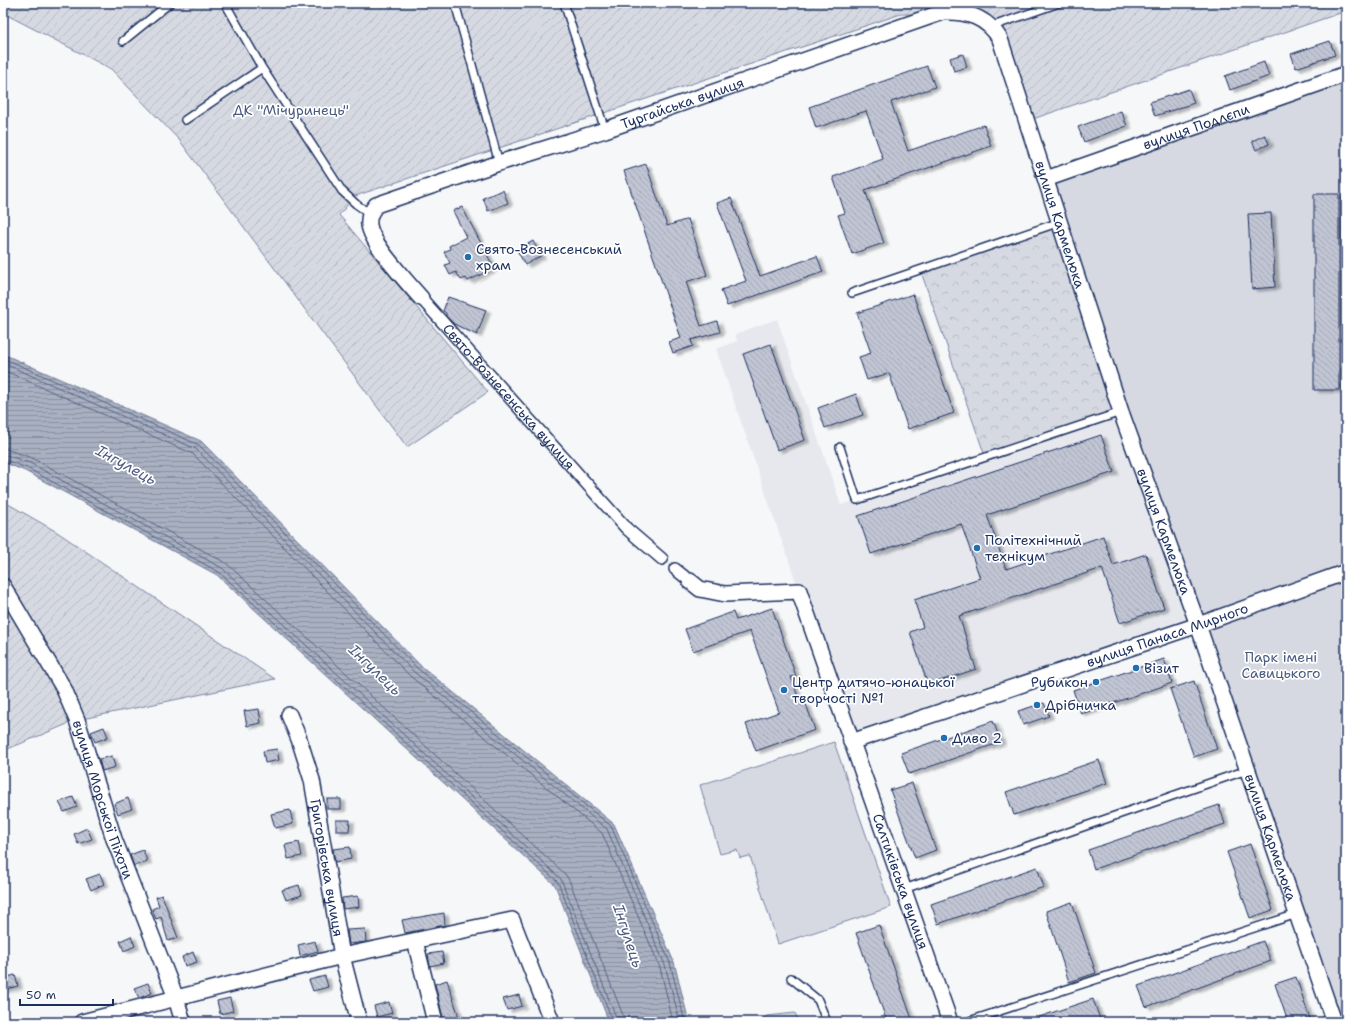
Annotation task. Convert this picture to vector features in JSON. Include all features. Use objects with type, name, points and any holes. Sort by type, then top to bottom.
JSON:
[{"type":"street","name":"Тургайська вулиця","points":[[369,218],[376,206],[500,163],[605,130],[941,7],[975,16],[997,32]]},
{"type":"street","name":"вулиця Кармелюка","points":[[997,32],[1046,178],[1121,412],[1198,625],[1334,1022]]},
{"type":"street","name":"вулиця Подлєпи","points":[[1046,178],[1346,74]]},
{"type":"street","name":"Свято-Вознесенська вулиця","points":[[369,218],[371,234],[397,271],[627,529],[662,558]]},
{"type":"street","points":[[675,569],[700,589],[725,594],[799,591],[851,742]]},
{"type":"street","name":"вулиця Панаса Мирного","points":[[851,742],[1198,625],[1346,572]]},
{"type":"street","name":"вулиця Морської Піхоти","points":[[3,586],[64,689],[77,720],[114,839],[176,998],[183,1022]]},
{"type":"street","name":"Григорівська вулиця","points":[[289,715],[299,739],[312,780],[342,956],[359,1022]]},
{"type":"street","name":"Салтиківська вулиця","points":[[851,742],[950,1022]]},
{"type":"street","points":[[82,1022],[342,956],[512,920],[552,1022]]},
{"type":"street","points":[[415,941],[435,1022]]},
{"type":"lane","points":[[123,41],[170,3]]},
{"type":"lane","points":[[225,3],[262,68],[342,190],[369,218]]},
{"type":"lane","points":[[456,3],[500,163]]},
{"type":"lane","points":[[564,3],[605,130]]},
{"type":"lane","points":[[997,32],[1059,3]]},
{"type":"lane","points":[[185,120],[262,68]]},
{"type":"lane","points":[[852,293],[1060,222]]},
{"type":"lane","points":[[840,447],[857,500],[1121,412]]},
{"type":"lane","points":[[904,889],[1247,770]]},
{"type":"lane","points":[[966,1022],[1297,914]]},
{"type":"lane","points":[[791,978],[818,1000],[827,1022]]},
{"type":"shaded area","name":"Політехнічний технікум","points":[[777,319],[841,505],[1121,412],[1198,625],[851,742],[716,349],[737,341],[735,334]]},
{"type":"green space","name":"ДК \"Мічуринець\"","points":[[3,3],[1346,3],[1346,11],[1027,121],[1000,39],[958,15],[901,14],[355,196],[339,215],[488,392],[407,447],[180,141],[111,69],[3,13]]},
{"type":"green space","name":"Парк імені Савицького","points":[[1346,74],[1346,1022],[1334,1022],[1046,179]]},
{"type":"green space","points":[[1060,222],[1121,412],[985,456],[920,269]]},
{"type":"green space","points":[[3,501],[57,532],[275,679],[77,720],[3,751]]},
{"type":"green space","points":[[834,742],[891,907],[778,944],[750,856],[740,858],[737,850],[720,854],[700,785]]},
{"type":"green space","points":[[795,1013],[799,1022],[758,1022],[767,1016]]},
{"type":"water","name":"Інгулець","points":[[3,354],[201,441],[420,665],[614,824],[674,962],[689,1022],[609,1022],[555,885],[217,575],[25,471],[3,462]]},
{"type":"building","points":[[1330,41],[1335,55],[1296,68],[1291,54]]},
{"type":"building","points":[[963,54],[967,67],[954,71],[950,58]]},
{"type":"building","points":[[1264,62],[1269,76],[1230,90],[1225,76]]},
{"type":"building","points":[[927,66],[935,87],[891,102],[908,151],[984,125],[991,146],[865,190],[884,243],[852,254],[838,215],[845,213],[833,177],[883,159],[866,111],[816,128],[809,107]]},
{"type":"building","points":[[1189,89],[1194,103],[1155,116],[1150,102]]},
{"type":"building","points":[[1121,111],[1127,126],[1084,142],[1078,127]]},
{"type":"building","points":[[1265,135],[1269,144],[1256,150],[1252,141]]},
{"type":"building","points":[[646,164],[667,226],[688,219],[707,275],[686,282],[701,326],[717,321],[720,332],[691,340],[693,346],[673,353],[669,342],[681,338],[624,171]]},
{"type":"building","points":[[503,190],[508,203],[488,211],[483,198]]},
{"type":"building","points":[[1314,194],[1339,194],[1339,390],[1314,390]]},
{"type":"building","points":[[731,198],[760,276],[817,256],[823,272],[727,306],[721,290],[746,281],[717,203]]},
{"type":"building","name":"Свято-Вознесенський храм","points":[[462,207],[494,268],[468,281],[466,278],[461,280],[456,272],[450,275],[445,265],[450,263],[444,252],[450,249],[449,246],[466,237],[453,211]]},
{"type":"building","points":[[1271,213],[1275,287],[1252,289],[1248,214]]},
{"type":"building","points":[[533,241],[541,256],[525,265],[517,250]]},
{"type":"building","points":[[913,294],[954,413],[908,429],[889,373],[867,380],[859,357],[871,353],[857,313]]},
{"type":"building","points":[[448,297],[486,310],[477,335],[454,324],[446,316],[446,313],[443,311]]},
{"type":"building","points":[[771,344],[805,440],[777,450],[743,354]]},
{"type":"building","points":[[856,394],[863,415],[825,428],[818,408]]},
{"type":"building","points":[[1101,435],[1114,472],[987,515],[1006,569],[1103,536],[1113,565],[1146,554],[1164,608],[1120,623],[1102,568],[959,616],[976,669],[928,685],[910,632],[923,627],[914,600],[980,578],[961,524],[871,554],[858,516]]},
{"type":"building","name":"Центр дитячо-юнацької творчості №1","points":[[772,608],[796,676],[791,677],[801,705],[806,704],[815,730],[756,751],[746,724],[779,712],[750,631],[693,651],[685,629],[733,612],[736,620]]},
{"type":"building","points":[[1164,659],[1172,683],[1081,714],[1073,690]]},
{"type":"building","points":[[1194,681],[1217,749],[1194,757],[1170,689]]},
{"type":"building","points":[[1044,703],[1049,716],[1023,725],[1018,711]]},
{"type":"building","points":[[259,709],[261,723],[247,726],[244,711]]},
{"type":"building","points":[[993,721],[1001,742],[909,774],[901,753]]},
{"type":"building","points":[[104,727],[108,737],[95,742],[91,732]]},
{"type":"building","points":[[277,749],[279,760],[265,763],[263,751]]},
{"type":"building","points":[[112,756],[115,767],[102,771],[99,759]]},
{"type":"building","points":[[1099,760],[1107,783],[1014,815],[1006,792]]},
{"type":"building","points":[[912,783],[936,850],[915,858],[890,790]]},
{"type":"building","points":[[73,797],[77,807],[64,812],[59,802]]},
{"type":"building","points":[[128,798],[132,809],[118,814],[114,804]]},
{"type":"building","points":[[327,799],[341,799],[341,809],[327,809]]},
{"type":"building","points":[[1219,805],[1225,824],[1094,869],[1088,850]]},
{"type":"building","points":[[290,810],[293,824],[275,828],[271,814]]},
{"type":"building","points":[[336,820],[350,820],[349,831],[336,831]]},
{"type":"building","points":[[87,828],[92,839],[78,844],[74,834]]},
{"type":"building","points":[[299,842],[302,856],[288,859],[285,845]]},
{"type":"building","points":[[1250,844],[1273,910],[1250,918],[1227,852]]},
{"type":"building","points":[[350,847],[351,859],[335,862],[333,849]]},
{"type":"building","points":[[143,850],[147,861],[134,866],[130,855]]},
{"type":"building","points":[[1037,867],[1044,887],[938,924],[931,904]]},
{"type":"building","points":[[100,874],[104,884],[91,890],[86,879]]},
{"type":"building","points":[[299,885],[302,895],[286,900],[282,890]]},
{"type":"building","points":[[162,895],[178,938],[168,941],[161,917],[156,919],[152,909],[159,906],[156,897]]},
{"type":"building","points":[[358,896],[359,907],[343,909],[342,898]]},
{"type":"building","points":[[1072,902],[1096,973],[1069,982],[1046,911]]},
{"type":"building","points":[[444,913],[445,925],[405,933],[402,920]]},
{"type":"building","points":[[879,925],[913,1022],[887,1022],[856,933]]},
{"type":"building","points":[[365,929],[366,942],[349,944],[347,930]]},
{"type":"building","points":[[131,936],[135,946],[124,951],[120,941]]},
{"type":"building","points":[[315,941],[318,951],[300,956],[298,945]]},
{"type":"building","points":[[1263,941],[1271,961],[1146,1007],[1138,986]]},
{"type":"building","points":[[193,952],[197,962],[185,966],[182,957]]},
{"type":"building","points":[[442,952],[444,963],[430,966],[428,954]]},
{"type":"building","points":[[15,975],[18,986],[3,990],[3,978]]},
{"type":"building","points":[[325,976],[328,987],[313,991],[309,980]]},
{"type":"building","points":[[1296,977],[1311,1022],[1288,1022],[1275,984]]},
{"type":"building","points":[[447,980],[459,1017],[444,1022],[435,984]]},
{"type":"building","points":[[148,983],[152,993],[139,998],[134,988]]},
{"type":"building","points":[[519,995],[522,1006],[507,1010],[503,999]]},
{"type":"building","points":[[230,998],[233,1011],[220,1014],[217,1001]]},
{"type":"building","points":[[1093,999],[1101,1022],[1031,1022],[1030,1020]]},
{"type":"building","points":[[389,1002],[392,1013],[377,1017],[374,1006]]},
{"type":"place","name":"Свято-Вознесенський храм","points":[[468,257]]},
{"type":"place","name":"Політехнічний технікум","points":[[977,548]]},
{"type":"place","name":"Візит","points":[[1136,668]]},
{"type":"place","name":"Рубикон","points":[[1096,682]]},
{"type":"place","name":"Центр дитячо-юнацької творчості №1","points":[[784,690]]},
{"type":"place","name":"Дрібничка","points":[[1037,705]]},
{"type":"place","name":"Диво 2","points":[[944,738]]}]
